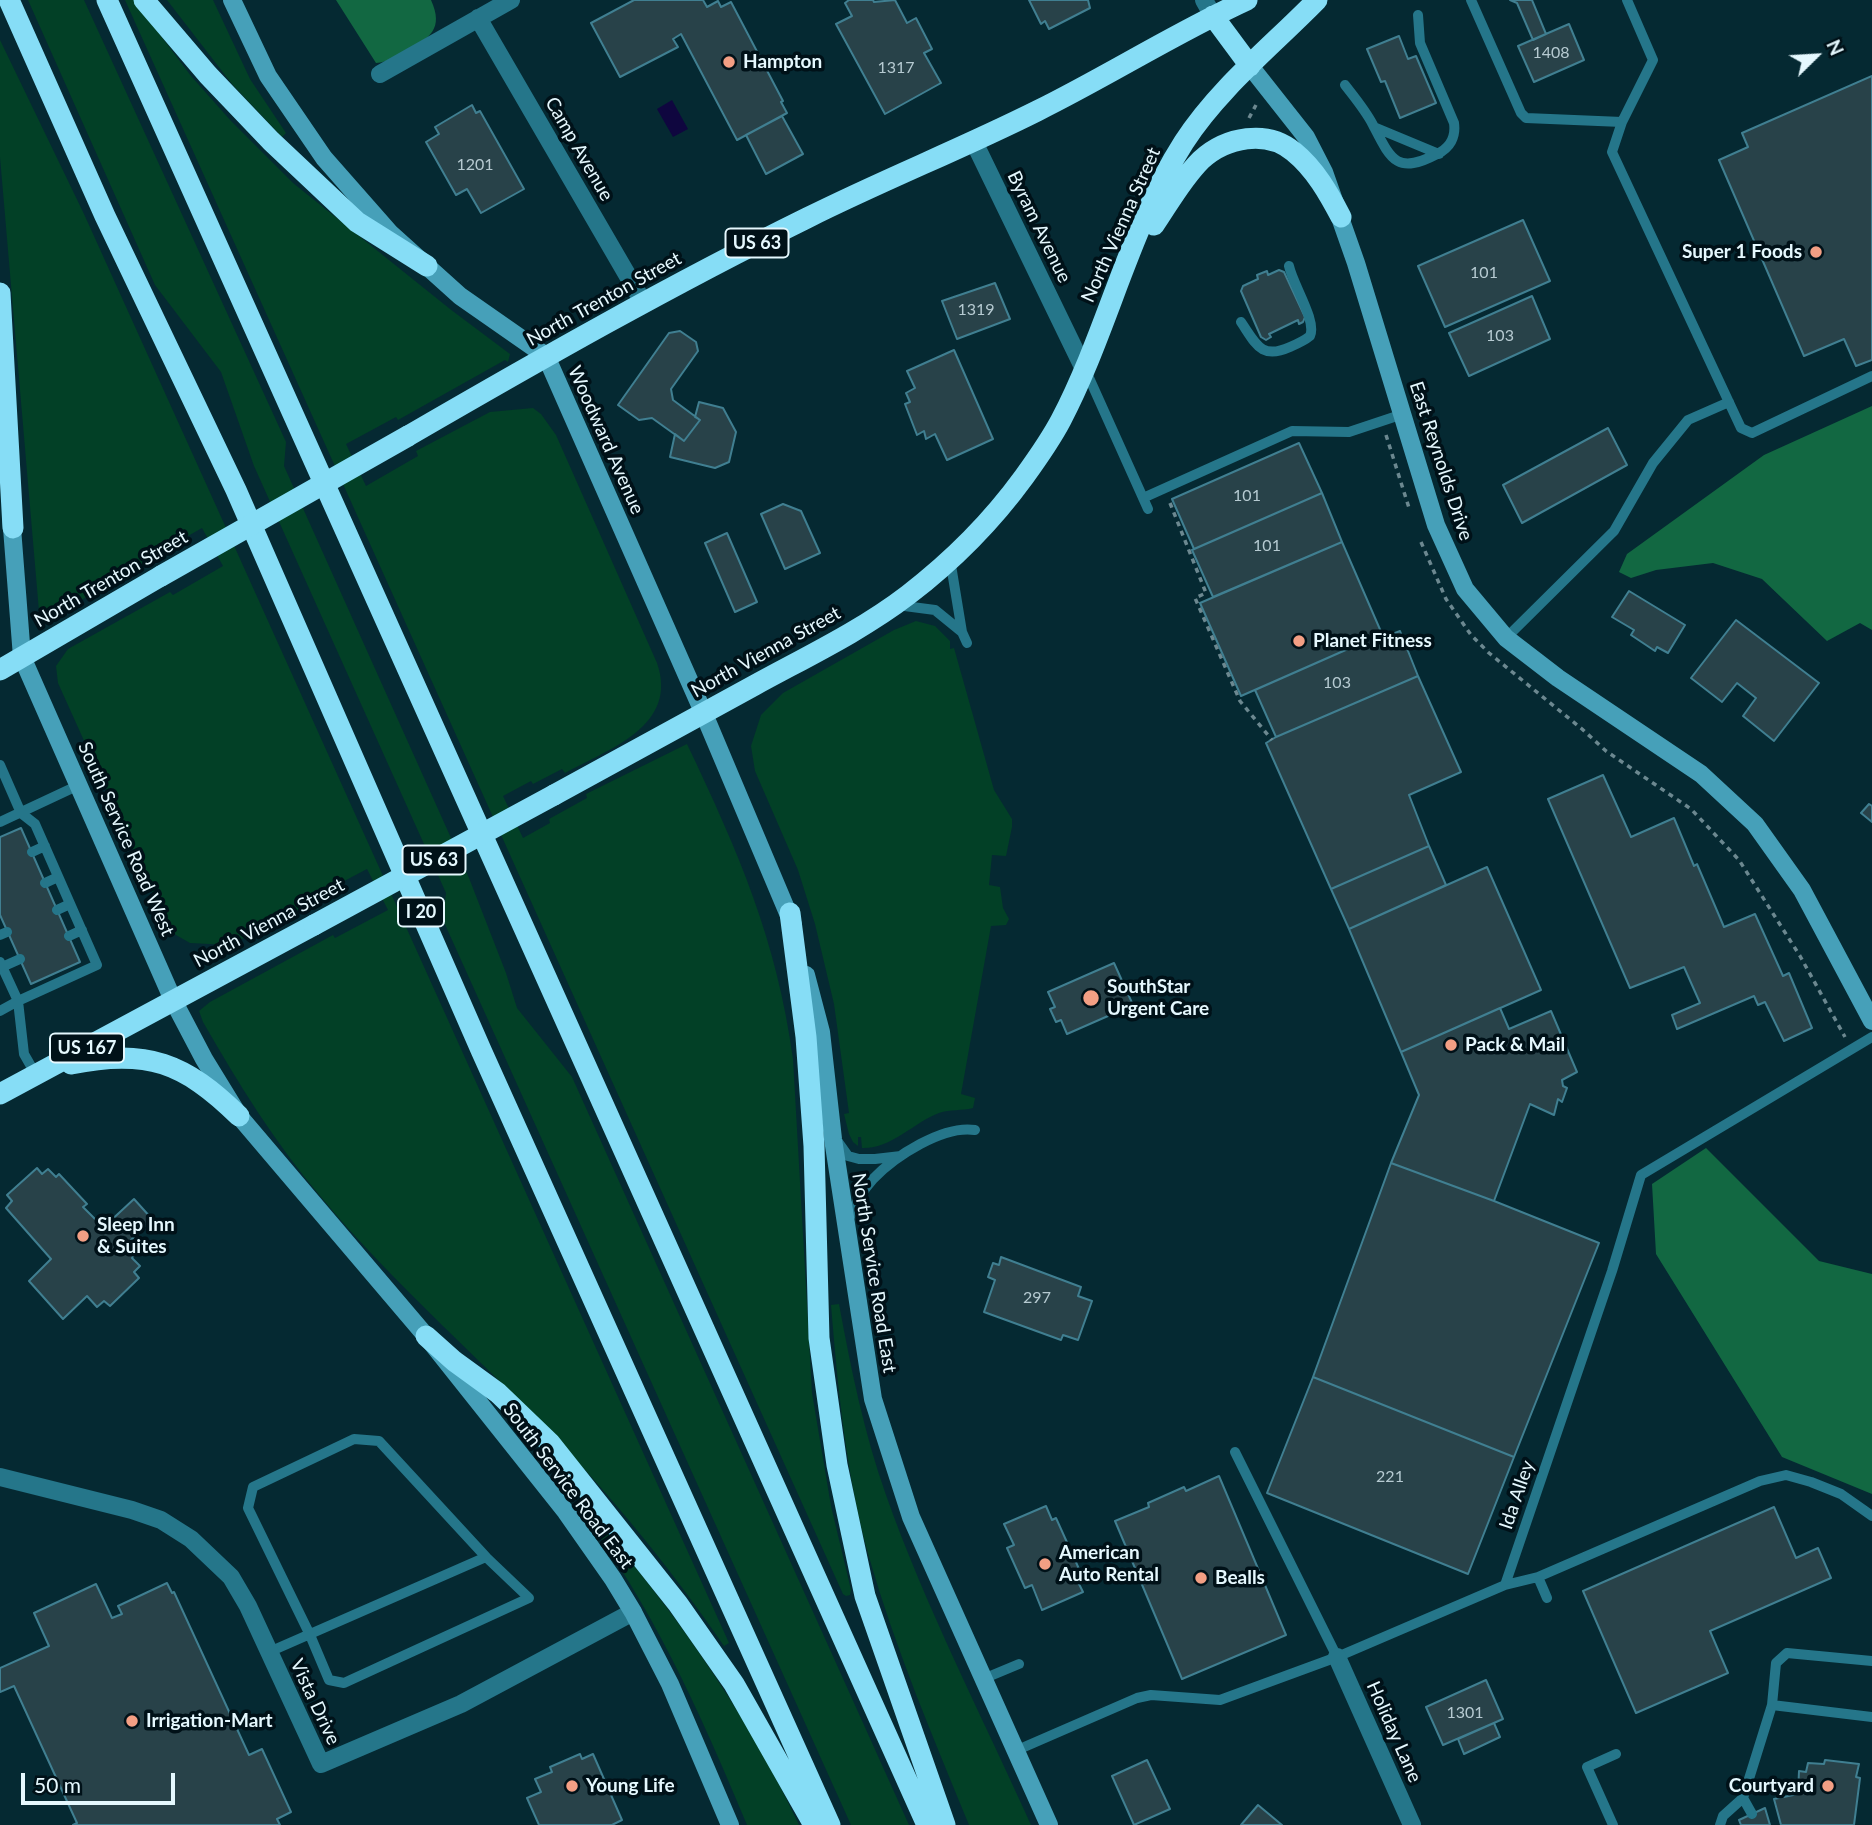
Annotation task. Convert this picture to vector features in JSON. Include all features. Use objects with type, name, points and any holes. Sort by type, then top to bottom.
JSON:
[{"type":"highway","name":"I 20","points":[[9,0],[105,216],[236,490],[487,1063],[830,1825]]},
{"type":"highway","points":[[107,0],[927,1825]]},
{"type":"highway","points":[[144,0],[208,75],[347,213],[427,266]]},
{"type":"highway","name":"North Trenton Street","points":[[0,670],[643,302],[864,190],[974,142],[1063,98],[1209,8],[1247,0]]},
{"type":"highway","name":"North Vienna Street","points":[[0,1094],[838,639],[894,604],[950,559],[980,530],[1022,479],[1061,421],[1160,186],[1185,142],[1219,97],[1317,0]]},
{"type":"highway","points":[[1209,8],[1250,66]]},
{"type":"highway","points":[[1115,290],[1185,178],[1203,158],[1232,141],[1259,138],[1273,141],[1294,152],[1329,193],[1341,217]]},
{"type":"highway","points":[[0,293],[13,528]]},
{"type":"highway","points":[[790,913],[806,1037],[814,1146],[819,1338],[837,1465],[865,1596],[945,1825]]},
{"type":"highway","points":[[42,1072],[97,1058],[128,1056],[153,1061],[191,1077],[217,1094],[239,1116]]},
{"type":"highway","points":[[426,1336],[454,1361],[498,1393],[550,1443],[678,1604],[734,1684],[814,1825]]},
{"type":"main road","name":"Woodward Avenue","points":[[232,0],[268,76],[324,158],[390,233],[460,296],[547,356],[704,713]]},
{"type":"main road","name":"East Reynolds Drive","points":[[1250,66],[1316,153],[1341,217],[1436,525],[1465,589],[1506,638],[1558,678],[1701,774],[1755,824],[1802,890],[1872,1021]]},
{"type":"main road","name":"South Service Road West","points":[[0,447],[13,528],[22,657],[173,1000],[204,1059],[239,1116],[426,1336]]},
{"type":"main road","name":"North Service Road East","points":[[704,713],[790,913],[821,1032],[831,1129],[873,1399],[911,1517],[1049,1825]]},
{"type":"main road","name":"South Service Road East","points":[[426,1336],[566,1511],[633,1612],[670,1684],[730,1825]]},
{"type":"street","points":[[380,74],[511,0]]},
{"type":"street","name":"Camp Avenue","points":[[478,18],[643,302]]},
{"type":"street","name":"Byram Avenue","points":[[974,142],[1084,369]]},
{"type":"street","name":"Vista Drive","points":[[0,1476],[132,1510],[161,1520],[191,1539],[231,1577],[270,1653],[321,1764],[461,1703],[633,1612]]},
{"type":"street","name":"Holiday Lane","points":[[1337,1657],[1412,1825]]},
{"type":"lane","points":[[1471,0],[1521,113],[1526,118],[1622,121]]},
{"type":"lane","points":[[1627,0],[1653,60],[1622,121],[1612,152],[1741,428],[1752,433],[1872,376]]},
{"type":"lane","points":[[1345,85],[1374,127],[1386,152],[1403,164],[1418,163],[1439,154],[1452,140],[1454,123],[1420,43],[1418,15]]},
{"type":"lane","points":[[1374,127],[1439,154]]},
{"type":"lane","points":[[1241,322],[1260,348],[1268,353],[1280,351],[1310,336],[1312,324],[1289,266]]},
{"type":"lane","points":[[1084,369],[1146,503],[1292,431],[1349,432],[1402,414]]},
{"type":"lane","points":[[1506,638],[1614,531],[1653,463],[1688,420],[1729,402]]},
{"type":"lane","points":[[950,559],[962,632],[967,643]]},
{"type":"lane","points":[[894,604],[936,610],[962,632]]},
{"type":"lane","points":[[0,765],[21,813],[35,824],[97,965],[0,1011]]},
{"type":"lane","points":[[0,822],[79,785]]},
{"type":"lane","points":[[32,852],[45,846]]},
{"type":"lane","points":[[45,883],[58,877]]},
{"type":"lane","points":[[57,909],[70,904]]},
{"type":"lane","points":[[69,936],[82,930]]},
{"type":"lane","points":[[20,959],[1,965],[18,1001],[24,1054],[42,1072]]},
{"type":"lane","name":"Ida Alley","points":[[1504,1586],[1612,1271],[1641,1175],[1872,1037]]},
{"type":"lane","points":[[831,1129],[848,1156],[867,1159],[904,1155]]},
{"type":"lane","points":[[845,1227],[864,1191],[875,1177],[904,1155],[942,1134],[958,1129],[975,1130]]},
{"type":"lane","points":[[354,1439],[379,1441],[486,1557],[529,1598],[344,1683],[329,1680],[248,1508],[253,1487],[354,1439]]},
{"type":"lane","points":[[1235,1452],[1337,1657]]},
{"type":"lane","points":[[1015,1751],[1137,1698],[1151,1695],[1220,1700],[1337,1657],[1504,1586],[1538,1577],[1760,1481],[1786,1475],[1841,1494],[1872,1516]]},
{"type":"lane","points":[[270,1653],[486,1557]]},
{"type":"lane","points":[[1538,1577],[1547,1598]]},
{"type":"lane","points":[[1720,1825],[1723,1816],[1743,1798],[1772,1705],[1776,1663],[1787,1653],[1872,1661]]},
{"type":"lane","points":[[983,1679],[1019,1664]]},
{"type":"lane","points":[[1772,1705],[1872,1717]]},
{"type":"lane","points":[[1613,1825],[1587,1767],[1616,1754]]},
{"type":"lane","points":[[1743,1798],[1752,1814]]},
{"type":"path","points":[[1249,123],[1249,116],[1256,105]]},
{"type":"path","points":[[1169,502],[1206,593],[1195,598],[1240,701],[1272,740]]},
{"type":"path","points":[[1557,710],[1606,751],[1691,809],[1712,829],[1757,886],[1800,956],[1842,1034]]},
{"type":"green space","points":[[28,0],[84,0],[286,442],[284,466],[469,878],[517,1008],[572,1077],[909,1825],[851,1825],[443,920],[446,893],[254,466],[221,372],[155,285]]},
{"type":"green space","points":[[125,0],[134,0],[191,76],[293,183],[510,354],[508,362],[505,360],[398,420],[396,417],[346,444],[366,486],[418,456],[416,451],[490,412],[533,408],[541,414],[556,435],[657,663],[661,685],[658,703],[649,719],[636,733],[565,773],[562,769],[503,796],[523,838],[550,823],[549,819],[587,798],[586,794],[687,744],[723,822],[766,935],[786,1016],[793,1059],[812,1393],[831,1506],[850,1595],[843,1594]]},
{"type":"green space","points":[[167,0],[213,0],[250,79],[286,133],[282,137],[232,84]]},
{"type":"green space","points":[[336,0],[431,0],[435,10],[435,25],[422,42],[392,59],[376,63]]},
{"type":"green space","points":[[0,40],[84,214],[729,1643],[724,1646],[668,1569],[587,1471],[410,1294],[321,1197],[258,1112],[203,1022],[199,1011],[210,1002],[333,935],[335,938],[388,910],[367,869],[314,897],[316,901],[230,945],[190,943],[176,935],[168,927],[58,683],[56,666],[68,649],[223,566],[202,528],[151,557],[152,560],[44,621],[45,624],[40,623],[0,157]]},
{"type":"green space","points":[[1872,406],[1872,630],[1860,623],[1827,641],[1762,579],[1713,563],[1656,570],[1631,578],[1619,572],[1627,554],[1764,455]]},
{"type":"green space","points":[[916,621],[935,626],[950,641],[950,649],[954,648],[994,790],[1012,819],[1006,856],[992,855],[989,885],[1000,887],[1003,908],[1009,919],[1006,925],[991,926],[961,1094],[975,1098],[973,1108],[939,1113],[892,1140],[862,1148],[861,1137],[858,1137],[858,1146],[853,1142],[844,1114],[849,1113],[834,1004],[815,924],[798,870],[755,771],[751,746],[761,715],[783,693],[894,630]]},
{"type":"green space","points":[[1706,1148],[1819,1261],[1872,1274],[1872,1494],[1782,1457],[1656,1254],[1652,1184]]},
{"type":"green space","points":[[839,1304],[859,1401],[886,1495],[937,1620],[1031,1825],[969,1825],[903,1659],[879,1591],[854,1495],[840,1400],[831,1305]]},
{"type":"green space","points":[[580,1502],[642,1576],[701,1656],[754,1739],[799,1825],[747,1825],[672,1659],[628,1580],[576,1505]]},
{"type":"shaded area","points":[[672,100],[688,129],[673,137],[657,109]]},
{"type":"building","name":"Hampton","points":[[634,0],[703,0],[707,7],[718,1],[721,7],[731,2],[787,113],[737,140],[681,34],[673,39],[678,47],[620,77],[591,23]]},
{"type":"building","points":[[849,0],[895,0],[907,23],[916,18],[932,49],[924,53],[941,83],[885,114],[836,24],[852,16],[845,3]]},
{"type":"building","points":[[1029,0],[1088,0],[1090,8],[1049,29],[1045,21],[1041,24]]},
{"type":"building","points":[[1510,0],[1532,0],[1546,34],[1533,40],[1517,3]]},
{"type":"building","points":[[1569,24],[1584,60],[1534,82],[1518,46]]},
{"type":"building","points":[[1399,36],[1408,59],[1416,56],[1436,103],[1400,118],[1385,81],[1381,82],[1367,49]]},
{"type":"building","name":"Super 1 Foods","points":[[1872,76],[1872,360],[1856,366],[1844,339],[1804,356],[1719,160],[1748,147],[1742,133]]},
{"type":"building","points":[[472,105],[476,113],[480,111],[524,189],[481,213],[467,189],[456,195],[426,142],[439,134],[435,127]]},
{"type":"building","points":[[782,116],[803,154],[766,174],[746,135]]},
{"type":"building","points":[[1523,220],[1550,281],[1445,327],[1418,266]]},
{"type":"building","points":[[1279,270],[1284,272],[1305,317],[1299,324],[1298,320],[1269,334],[1271,337],[1266,340],[1261,337],[1241,291],[1243,286],[1258,279],[1257,275],[1267,271],[1268,275]]},
{"type":"building","points":[[995,283],[1010,319],[957,339],[942,301]]},
{"type":"building","points":[[1532,296],[1550,339],[1469,376],[1449,333]]},
{"type":"building","points":[[680,331],[696,342],[698,351],[671,389],[673,400],[700,420],[684,441],[652,418],[639,420],[618,405],[669,333]]},
{"type":"building","points":[[954,350],[993,439],[947,460],[935,434],[926,439],[924,431],[917,435],[905,404],[910,402],[906,393],[915,388],[907,371]]},
{"type":"building","points":[[699,402],[723,408],[736,432],[729,462],[715,468],[670,457],[675,434],[684,441],[700,420],[695,417]]},
{"type":"building","points":[[1608,428],[1627,465],[1522,523],[1503,485]]},
{"type":"building","points":[[1299,443],[1322,493],[1194,549],[1172,499]]},
{"type":"building","points":[[1322,493],[1342,542],[1213,597],[1192,550]]},
{"type":"building","points":[[783,504],[801,511],[820,553],[785,569],[761,514]]},
{"type":"building","points":[[727,533],[757,602],[735,612],[705,543]]},
{"type":"building","points":[[1342,542],[1382,634],[1241,696],[1200,603]]},
{"type":"building","points":[[1629,591],[1685,625],[1668,653],[1657,647],[1655,651],[1631,635],[1634,630],[1612,617]]},
{"type":"building","points":[[1736,620],[1819,683],[1774,741],[1743,716],[1756,698],[1737,683],[1722,702],[1691,678]]},
{"type":"building","points":[[1400,631],[1418,676],[1276,737],[1255,690],[1382,634],[1385,637]]},
{"type":"building","points":[[1418,676],[1461,772],[1409,795],[1429,846],[1331,889],[1266,743]]},
{"type":"building","points":[[1603,775],[1631,837],[1674,818],[1724,927],[1755,914],[1783,976],[1789,973],[1812,1028],[1784,1041],[1765,1002],[1758,1005],[1754,996],[1677,1029],[1672,1015],[1700,1003],[1684,967],[1630,988],[1548,799]]},
{"type":"building","points":[[1869,804],[1872,806],[1872,822],[1861,813]]},
{"type":"building","points":[[21,828],[80,962],[31,984],[0,915],[0,837]]},
{"type":"building","points":[[1429,846],[1446,885],[1349,929],[1331,889]]},
{"type":"building","points":[[1487,867],[1541,990],[1401,1052],[1349,929]]},
{"type":"building","name":"SouthStar Urgent Care","points":[[1114,963],[1133,1005],[1067,1034],[1061,1020],[1056,1022],[1050,1009],[1055,1007],[1048,992]]},
{"type":"building","points":[[1500,1008],[1509,1029],[1551,1011],[1577,1072],[1562,1080],[1563,1086],[1567,1088],[1562,1102],[1558,1099],[1554,1115],[1530,1104],[1494,1201],[1391,1163],[1419,1095],[1401,1052]]},
{"type":"building","points":[[1391,1163],[1599,1243],[1514,1457],[1313,1377]]},
{"type":"building","name":"Sleep Inn & Suites","points":[[37,1168],[42,1174],[48,1169],[56,1177],[59,1174],[87,1204],[83,1207],[96,1220],[98,1217],[106,1225],[134,1199],[152,1219],[125,1246],[140,1266],[134,1272],[139,1278],[110,1306],[104,1301],[97,1307],[87,1296],[63,1319],[29,1281],[51,1259],[6,1208],[12,1201],[7,1195]]},
{"type":"building","points":[[1001,1257],[1081,1287],[1078,1296],[1092,1301],[1078,1340],[1063,1335],[1061,1340],[984,1312],[995,1280],[988,1277],[993,1263],[999,1265]]},
{"type":"building","points":[[1313,1377],[1514,1457],[1468,1574],[1267,1493]]},
{"type":"building","name":"Bealls","points":[[1219,1476],[1286,1635],[1182,1679],[1115,1521],[1149,1507],[1148,1503],[1184,1487],[1186,1491]]},
{"type":"building","name":"American Auto Rental","points":[[1046,1506],[1052,1520],[1056,1518],[1084,1580],[1078,1582],[1083,1592],[1042,1610],[1032,1585],[1025,1588],[1007,1548],[1014,1545],[1004,1524]]},
{"type":"building","points":[[1774,1507],[1796,1558],[1818,1548],[1831,1578],[1710,1631],[1728,1673],[1636,1713],[1583,1591]]},
{"type":"building","name":"Irrigation-Mart","points":[[167,1583],[172,1593],[174,1592],[249,1755],[262,1749],[291,1812],[277,1819],[280,1825],[73,1825],[77,1823],[14,1686],[0,1692],[0,1668],[49,1646],[34,1613],[96,1584],[112,1618],[122,1614],[118,1606]]},
{"type":"building","points":[[1486,1680],[1503,1719],[1443,1745],[1426,1707]]},
{"type":"building","points":[[1494,1723],[1500,1737],[1464,1754],[1458,1739]]},
{"type":"building","name":"Young Life","points":[[580,1754],[582,1759],[593,1754],[622,1820],[612,1825],[539,1825],[527,1798],[541,1792],[535,1779],[552,1772],[550,1767]]},
{"type":"building","points":[[1147,1760],[1170,1809],[1134,1825],[1112,1776]]},
{"type":"building","name":"Courtyard","points":[[1825,1760],[1859,1764],[1856,1777],[1860,1778],[1854,1825],[1781,1825],[1774,1799],[1798,1794],[1799,1771],[1806,1772],[1808,1763],[1824,1764]]},
{"type":"building","points":[[1258,1805],[1282,1825],[1241,1825]]},
{"type":"building","name":"Courtyard","points":[[1765,1808],[1770,1825],[1741,1825],[1739,1820]]},
{"type":"place","name":"Hampton","points":[[729,62]]},
{"type":"place","name":"Super 1 Foods","points":[[1816,252]]},
{"type":"place","name":"Planet Fitness","points":[[1299,641]]},
{"type":"place","name":"SouthStar Urgent Care","points":[[1091,998]]},
{"type":"place","name":"Pack & Mail","points":[[1451,1045]]},
{"type":"place","name":"Sleep Inn & Suites","points":[[83,1236]]},
{"type":"place","name":"American Auto Rental","points":[[1045,1564]]},
{"type":"place","name":"Bealls","points":[[1201,1578]]},
{"type":"place","name":"Irrigation-Mart","points":[[132,1721]]},
{"type":"place","name":"Young Life","points":[[572,1786]]},
{"type":"place","name":"Courtyard","points":[[1828,1786]]}]
